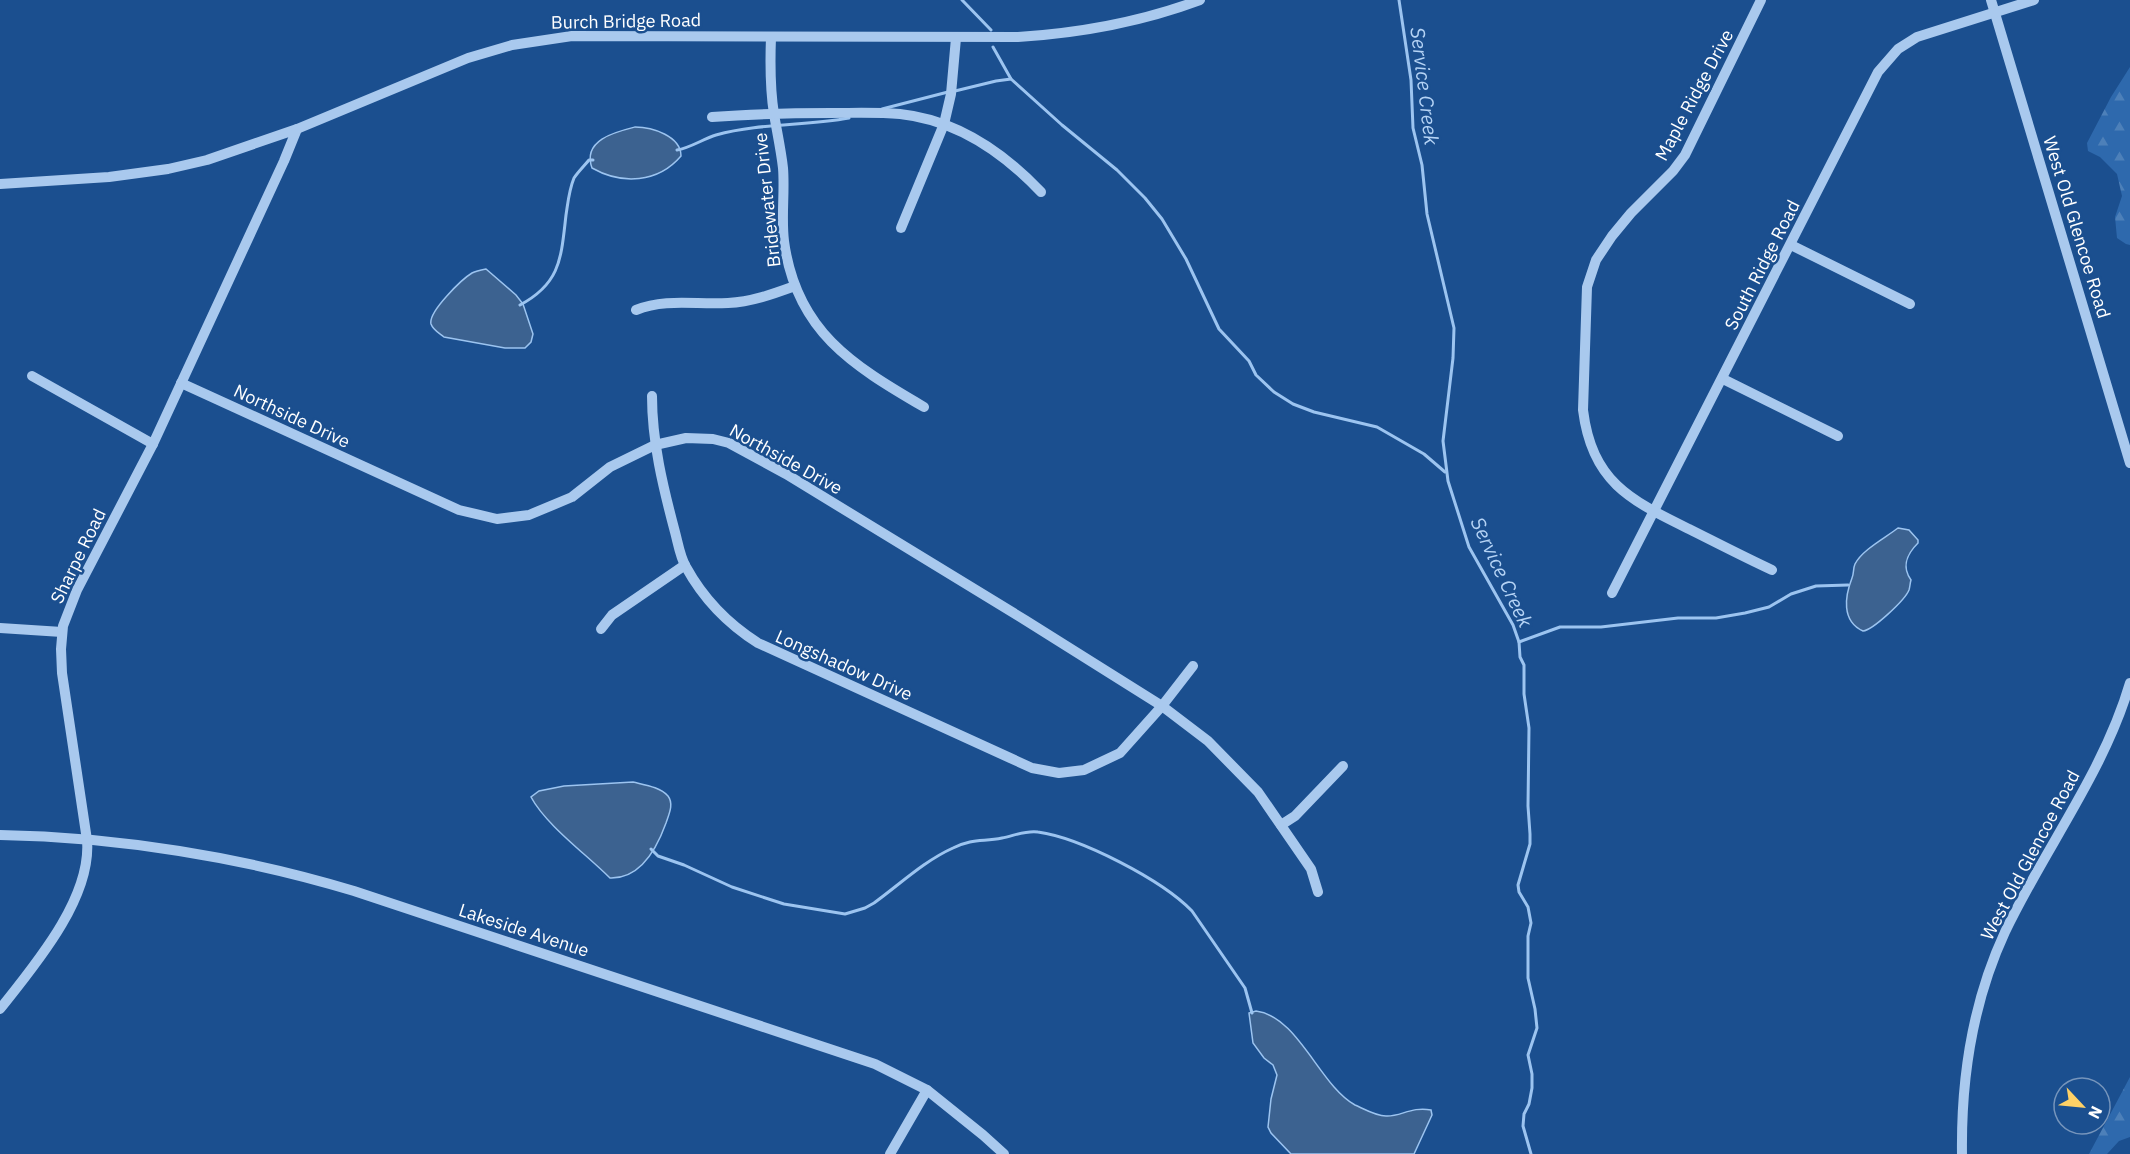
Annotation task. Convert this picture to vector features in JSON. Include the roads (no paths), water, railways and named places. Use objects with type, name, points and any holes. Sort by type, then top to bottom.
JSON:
[{"type":"street","name":"Burch Bridge Road","points":[[0,184],[109,177],[207,160],[297,129],[468,58],[512,45],[572,36],[1018,37],[1077,32],[1145,18],[1200,0]]},
{"type":"street","name":"Maple Ridge Drive","points":[[1761,0],[1685,155],[1673,171],[1631,213],[1596,260],[1587,287],[1583,410],[1590,444],[1602,467],[1618,487],[1638,504],[1772,570]]},
{"type":"street","name":"West Old Glencoe Road","points":[[1991,0],[2130,463]]},
{"type":"street","name":"South Ridge Road","points":[[1612,592],[1887,60],[1898,49],[1917,37],[2034,0]]},
{"type":"street","name":"Bridewater Drive","points":[[771,37],[774,113],[783,170],[784,239],[795,286],[817,325],[839,351],[875,378],[924,406]]},
{"type":"street","points":[[902,228],[944,124],[951,94],[956,38]]},
{"type":"street","points":[[711,117],[774,113],[901,114],[944,124],[976,138],[1014,165],[1041,192]]},
{"type":"street","name":"Sharpe Road","points":[[0,1009],[39,958],[74,902],[84,877],[88,852],[87,840],[62,673],[62,632],[68,612],[77,590],[153,444],[297,129]]},
{"type":"street","points":[[1791,245],[1910,304]]},
{"type":"street","points":[[636,310],[668,302],[746,301],[766,297],[795,286]]},
{"type":"street","points":[[32,376],[153,444]]},
{"type":"street","points":[[1723,379],[1838,436]]},
{"type":"street","name":"Northside Drive","points":[[181,383],[459,510],[497,519],[529,515],[553,507],[572,497],[610,467],[654,445],[686,438],[713,439],[729,443],[796,480],[1162,706],[1208,741],[1258,792],[1311,869],[1318,892]]},
{"type":"street","name":"Longshadow Drive","points":[[652,396],[654,445],[685,565],[705,596],[735,629],[758,643],[1032,768],[1059,773],[1084,770],[1120,753],[1162,706],[1193,666]]},
{"type":"street","points":[[601,629],[612,615],[685,565]]},
{"type":"street","points":[[0,628],[62,632]]},
{"type":"street","name":"West Old Glencoe Road","points":[[1962,1154],[1964,1092],[1969,1054],[1976,1017],[1992,964],[2021,902],[2110,737],[2130,683]]},
{"type":"street","points":[[1281,825],[1294,816],[1344,766]]},
{"type":"street","name":"Lakeside Avenue","points":[[0,835],[87,840],[175,851],[288,873],[344,888],[875,1064],[927,1090],[1004,1154]]},
{"type":"street","points":[[890,1154],[927,1090]]},
{"type":"waterway","points":[[962,0],[991,30]]},
{"type":"waterway","name":"Service Creek","points":[[1399,0],[1411,80],[1413,128],[1422,165],[1427,214],[1454,328],[1453,358],[1443,441],[1448,481],[1469,547],[1513,625],[1524,665],[1524,694],[1529,728],[1530,844],[1518,885],[1519,892],[1528,907],[1531,923],[1528,936],[1528,978],[1537,1028],[1528,1055],[1532,1088],[1523,1126],[1531,1154]]},
{"type":"waterway","points":[[993,47],[1011,79],[1117,170],[1145,198],[1162,219],[1186,259],[1219,329],[1249,361],[1256,375],[1274,392],[1293,404],[1314,412],[1377,427],[1424,454],[1445,472]]},
{"type":"waterway","points":[[955,91],[1011,79]]},
{"type":"waterway","points":[[882,109],[948,92]]},
{"type":"waterway","points":[[677,150],[732,131],[849,118]]},
{"type":"waterway","points":[[520,305],[544,288],[557,268],[572,183],[589,160],[593,160]]},
{"type":"waterway","points":[[1519,642],[1560,627],[1601,627],[1678,618],[1716,618],[1745,613],[1769,607],[1791,594],[1816,586],[1848,585]]},
{"type":"waterway","points":[[651,849],[658,856],[732,887],[784,904],[845,914],[874,903],[942,853],[960,845],[1029,832],[1056,836],[1098,851],[1120,862],[1179,899],[1192,911],[1245,988],[1252,1013]]}]
